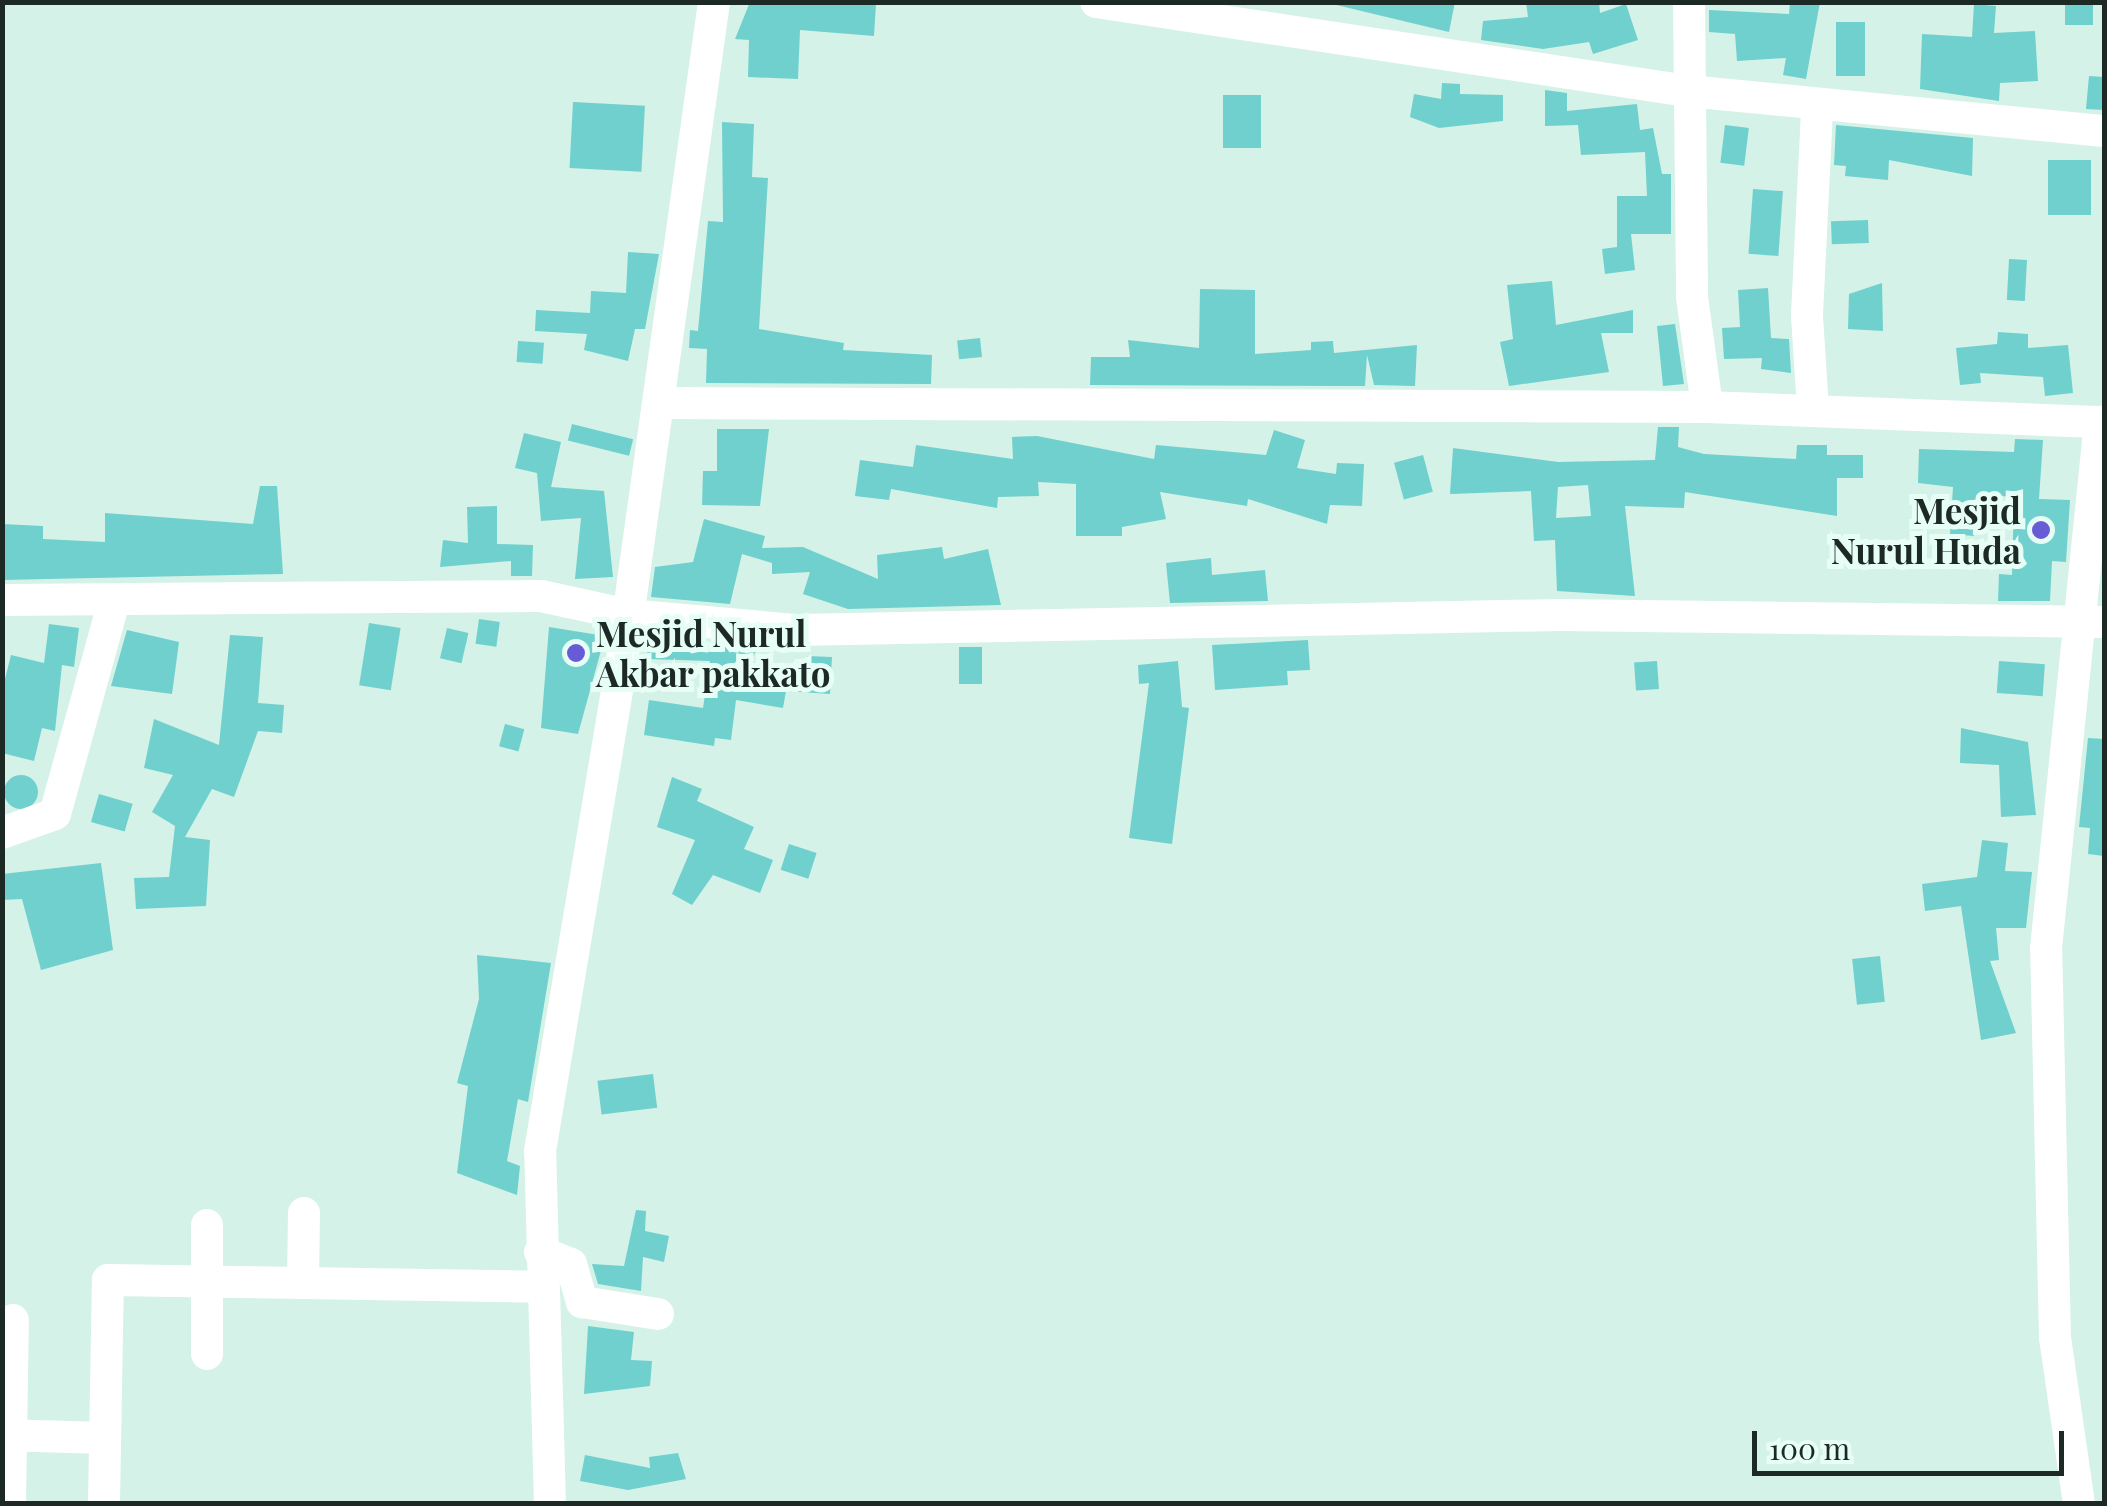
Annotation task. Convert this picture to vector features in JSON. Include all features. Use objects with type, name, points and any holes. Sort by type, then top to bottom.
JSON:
[{"type":"street","points":[[550,1504],[540,1252],[550,1078],[628,616],[714,2]]},
{"type":"street","points":[[1096,2],[1688,91],[1817,107],[2104,131]]},
{"type":"street","points":[[1689,2],[1692,297],[1707,407]]},
{"type":"street","points":[[1812,409],[1806,315],[1817,107]]},
{"type":"street","points":[[659,403],[1707,407],[2102,422],[2093,621],[2047,924],[2055,1338],[2079,1504]]},
{"type":"street","points":[[2,600],[437,593],[542,596],[628,616],[797,630],[1560,615],[2093,621]]},
{"type":"street","points":[[2,834],[55,814],[114,601]]},
{"type":"street","points":[[303,1283],[304,1213]]},
{"type":"street","points":[[207,1225],[208,1354]]},
{"type":"street","points":[[540,1252],[571,1264],[582,1302],[658,1314]]},
{"type":"street","points":[[104,1504],[108,1280],[541,1287]]},
{"type":"street","points":[[10,1504],[7,1435],[13,1320]]},
{"type":"street","points":[[7,1435],[105,1438]]},
{"type":"building","points":[[750,2],[876,4],[874,36],[800,30],[798,79],[748,77],[749,40],[735,39]]},
{"type":"building","points":[[1324,2],[1455,2],[1449,32]]},
{"type":"building","points":[[1526,2],[1599,2],[1600,13],[1626,4],[1638,40],[1593,54],[1589,42],[1543,49],[1481,40],[1483,21],[1528,17]]},
{"type":"building","points":[[1790,2],[1820,2],[1806,79],[1783,75],[1786,58],[1737,61],[1735,34],[1709,32],[1709,10],[1789,14]]},
{"type":"building","points":[[2065,2],[2093,2],[2093,25],[2065,25]]},
{"type":"building","points":[[1974,4],[1996,6],[1994,33],[2035,31],[2038,81],[2000,83],[1999,101],[1920,89],[1922,34],[1972,37]]},
{"type":"building","points":[[1836,22],[1865,22],[1865,76],[1836,76]]},
{"type":"building","points":[[2089,76],[2104,77],[2104,110],[2086,109]]},
{"type":"building","points":[[1442,83],[1460,84],[1460,94],[1503,95],[1503,121],[1439,128],[1410,117],[1414,94],[1441,99]]},
{"type":"building","points":[[1545,90],[1567,93],[1567,111],[1637,104],[1640,130],[1653,128],[1662,174],[1671,174],[1671,234],[1631,234],[1635,270],[1605,274],[1602,249],[1617,247],[1617,196],[1647,196],[1645,152],[1581,155],[1578,125],[1545,126]]},
{"type":"building","points":[[1223,95],[1261,95],[1261,148],[1223,148]]},
{"type":"building","points":[[573,102],[645,106],[641,172],[570,168]]},
{"type":"building","points":[[722,122],[754,124],[752,177],[768,178],[759,329],[844,343],[843,350],[932,355],[931,384],[706,383],[707,349],[689,348],[690,330],[698,331],[708,221],[723,222]]},
{"type":"building","points":[[1725,125],[1749,128],[1744,166],[1720,163]]},
{"type":"building","points":[[1836,125],[1973,138],[1972,176],[1889,160],[1888,180],[1845,176],[1846,166],[1834,165]]},
{"type":"building","points":[[2048,160],[2091,160],[2091,215],[2048,215]]},
{"type":"building","points":[[1753,189],[1783,191],[1778,256],[1748,254]]},
{"type":"building","points":[[1868,220],[1869,243],[1832,244],[1831,221]]},
{"type":"building","points":[[628,252],[659,254],[645,329],[635,329],[628,361],[584,350],[587,334],[535,331],[536,310],[590,313],[591,291],[626,293]]},
{"type":"building","points":[[2009,259],[2027,260],[2025,301],[2007,300]]},
{"type":"building","points":[[1552,281],[1556,325],[1633,310],[1633,333],[1601,333],[1609,372],[1509,386],[1500,342],[1513,339],[1507,285]]},
{"type":"building","points":[[1882,283],[1883,331],[1848,329],[1849,294]]},
{"type":"building","points":[[1768,288],[1771,338],[1789,339],[1791,373],[1761,369],[1762,358],[1724,359],[1722,328],[1740,327],[1738,290]]},
{"type":"building","points":[[1200,289],[1255,290],[1255,354],[1311,350],[1311,342],[1333,341],[1334,353],[1417,345],[1415,386],[1374,385],[1367,355],[1365,386],[1090,385],[1091,357],[1130,357],[1128,340],[1199,348]]},
{"type":"building","points":[[1675,324],[1684,384],[1663,386],[1657,326]]},
{"type":"building","points":[[1998,332],[2028,334],[2028,348],[2068,345],[2073,393],[2045,396],[2043,377],[1980,373],[1981,383],[1960,385],[1956,348],[1997,344]]},
{"type":"building","points":[[980,338],[982,357],[959,359],[957,340]]},
{"type":"building","points":[[518,341],[544,343],[542,364],[517,362]]},
{"type":"building","points":[[572,424],[633,439],[629,456],[568,440]]},
{"type":"building","points":[[1658,427],[1679,427],[1678,447],[1704,454],[1796,459],[1797,445],[1827,445],[1827,455],[1863,455],[1863,478],[1837,478],[1837,516],[1685,492],[1684,508],[1625,506],[1635,596],[1557,591],[1555,540],[1534,541],[1531,491],[1450,494],[1453,448],[1558,462],[1655,460]],"holes":[[[1588,485],[1591,516],[1556,518],[1558,487]]]},
{"type":"building","points":[[717,429],[769,429],[760,506],[702,505],[703,471],[717,471]]},
{"type":"building","points":[[1274,430],[1305,440],[1297,468],[1336,474],[1337,463],[1364,464],[1362,506],[1330,505],[1327,524],[1248,499],[1247,506],[1160,492],[1166,519],[1122,527],[1122,536],[1076,536],[1076,484],[1038,482],[1039,496],[998,497],[997,508],[891,489],[889,500],[855,496],[860,460],[913,467],[916,445],[1013,459],[1012,437],[1037,436],[1154,459],[1156,445],[1266,455]]},
{"type":"building","points":[[524,433],[561,442],[551,487],[604,491],[613,577],[575,579],[581,518],[541,521],[537,473],[515,468]]},
{"type":"building","points":[[2015,439],[2043,440],[2039,499],[2070,500],[2066,562],[2052,561],[2050,601],[1998,601],[1999,574],[2012,575],[2014,497],[1977,494],[1974,536],[1950,534],[1953,487],[1918,483],[1919,449],[2014,452]]},
{"type":"building","points":[[1423,455],[1433,492],[1404,499],[1394,463]]},
{"type":"building","points":[[260,486],[277,486],[283,574],[2,580],[2,524],[43,526],[43,539],[105,542],[105,513],[253,524]]},
{"type":"building","points":[[497,506],[497,544],[533,545],[532,576],[511,576],[511,561],[440,567],[443,540],[468,543],[467,507]]},
{"type":"building","points":[[704,519],[765,536],[762,548],[803,547],[878,579],[877,555],[942,547],[944,559],[988,549],[1001,605],[848,609],[803,594],[810,572],[772,574],[772,563],[742,554],[730,604],[651,597],[655,567],[693,562]]},
{"type":"building","points":[[1211,558],[1212,575],[1265,570],[1268,601],[1170,603],[1166,563]]},
{"type":"building","points":[[479,619],[500,622],[496,647],[476,644]]},
{"type":"building","points":[[369,623],[401,628],[391,690],[359,685]]},
{"type":"building","points":[[49,624],[79,628],[74,667],[62,665],[55,731],[42,728],[34,761],[2,753],[2,691],[11,655],[44,663]]},
{"type":"building","points":[[549,627],[605,636],[578,734],[541,728]]},
{"type":"building","points":[[447,628],[468,633],[461,663],[440,658]]},
{"type":"building","points":[[127,630],[179,642],[172,694],[111,686]]},
{"type":"building","points":[[230,635],[263,637],[258,703],[284,705],[282,733],[258,731],[234,797],[212,789],[185,837],[210,840],[206,906],[136,909],[134,878],[169,877],[175,826],[152,812],[173,775],[144,768],[154,719],[219,745]]},
{"type":"building","points":[[648,637],[756,651],[750,662],[806,673],[807,656],[832,657],[830,694],[786,691],[783,708],[736,700],[731,740],[715,738],[714,746],[644,735],[649,700],[703,708],[710,661],[647,659]]},
{"type":"building","points":[[1308,640],[1310,670],[1287,671],[1288,685],[1215,690],[1212,645]]},
{"type":"building","points":[[959,647],[982,647],[982,684],[959,684]]},
{"type":"building","points":[[1178,661],[1182,707],[1189,708],[1172,844],[1129,838],[1149,683],[1139,684],[1138,665]]},
{"type":"building","points":[[1657,661],[1659,689],[1636,691],[1634,663]]},
{"type":"building","points":[[1999,661],[2045,664],[2043,696],[1997,693]]},
{"type":"building","points":[[505,724],[524,729],[518,751],[499,746]]},
{"type":"building","points":[[1961,728],[2028,742],[2036,815],[2001,817],[1999,765],[1960,763]]},
{"type":"building","points":[[2088,738],[2104,739],[2104,856],[2088,854],[2090,828],[2079,827]]},
{"type":"building","points":[[21,775],[33,780],[38,792],[33,804],[21,809],[9,804],[4,792],[9,780]]},
{"type":"building","points":[[672,777],[702,789],[697,801],[754,827],[744,849],[773,860],[760,893],[713,875],[692,905],[672,894],[695,840],[657,827]]},
{"type":"building","points":[[99,794],[133,804],[125,832],[91,822]]},
{"type":"building","points":[[1982,840],[2008,843],[2005,871],[2032,872],[2026,928],[1996,928],[1999,960],[1990,961],[2016,1033],[1981,1040],[1961,906],[1925,911],[1922,884],[1977,877]]},
{"type":"building","points":[[789,844],[817,853],[808,879],[781,870]]},
{"type":"building","points":[[101,863],[113,950],[41,970],[22,899],[2,900],[2,874]]},
{"type":"building","points":[[477,955],[551,963],[528,1102],[518,1099],[507,1161],[520,1166],[517,1195],[457,1173],[468,1086],[457,1083],[479,999]]},
{"type":"building","points":[[1880,956],[1885,1002],[1857,1005],[1852,959]]},
{"type":"building","points":[[653,1074],[657,1108],[602,1115],[597,1081]]},
{"type":"building","points":[[636,1210],[646,1211],[645,1231],[669,1236],[664,1262],[643,1257],[641,1291],[598,1284],[592,1264],[624,1266]]},
{"type":"building","points":[[588,1326],[634,1332],[631,1360],[652,1361],[650,1386],[584,1394]]},
{"type":"building","points":[[678,1453],[686,1479],[628,1490],[580,1481],[585,1455],[650,1468],[649,1457]]},
{"type":"place","name":"Mesjid Nurul Huda","points":[[2041,530]]},
{"type":"place","name":"Mesjid Nurul Akbar pakkato","points":[[576,653]]}]
